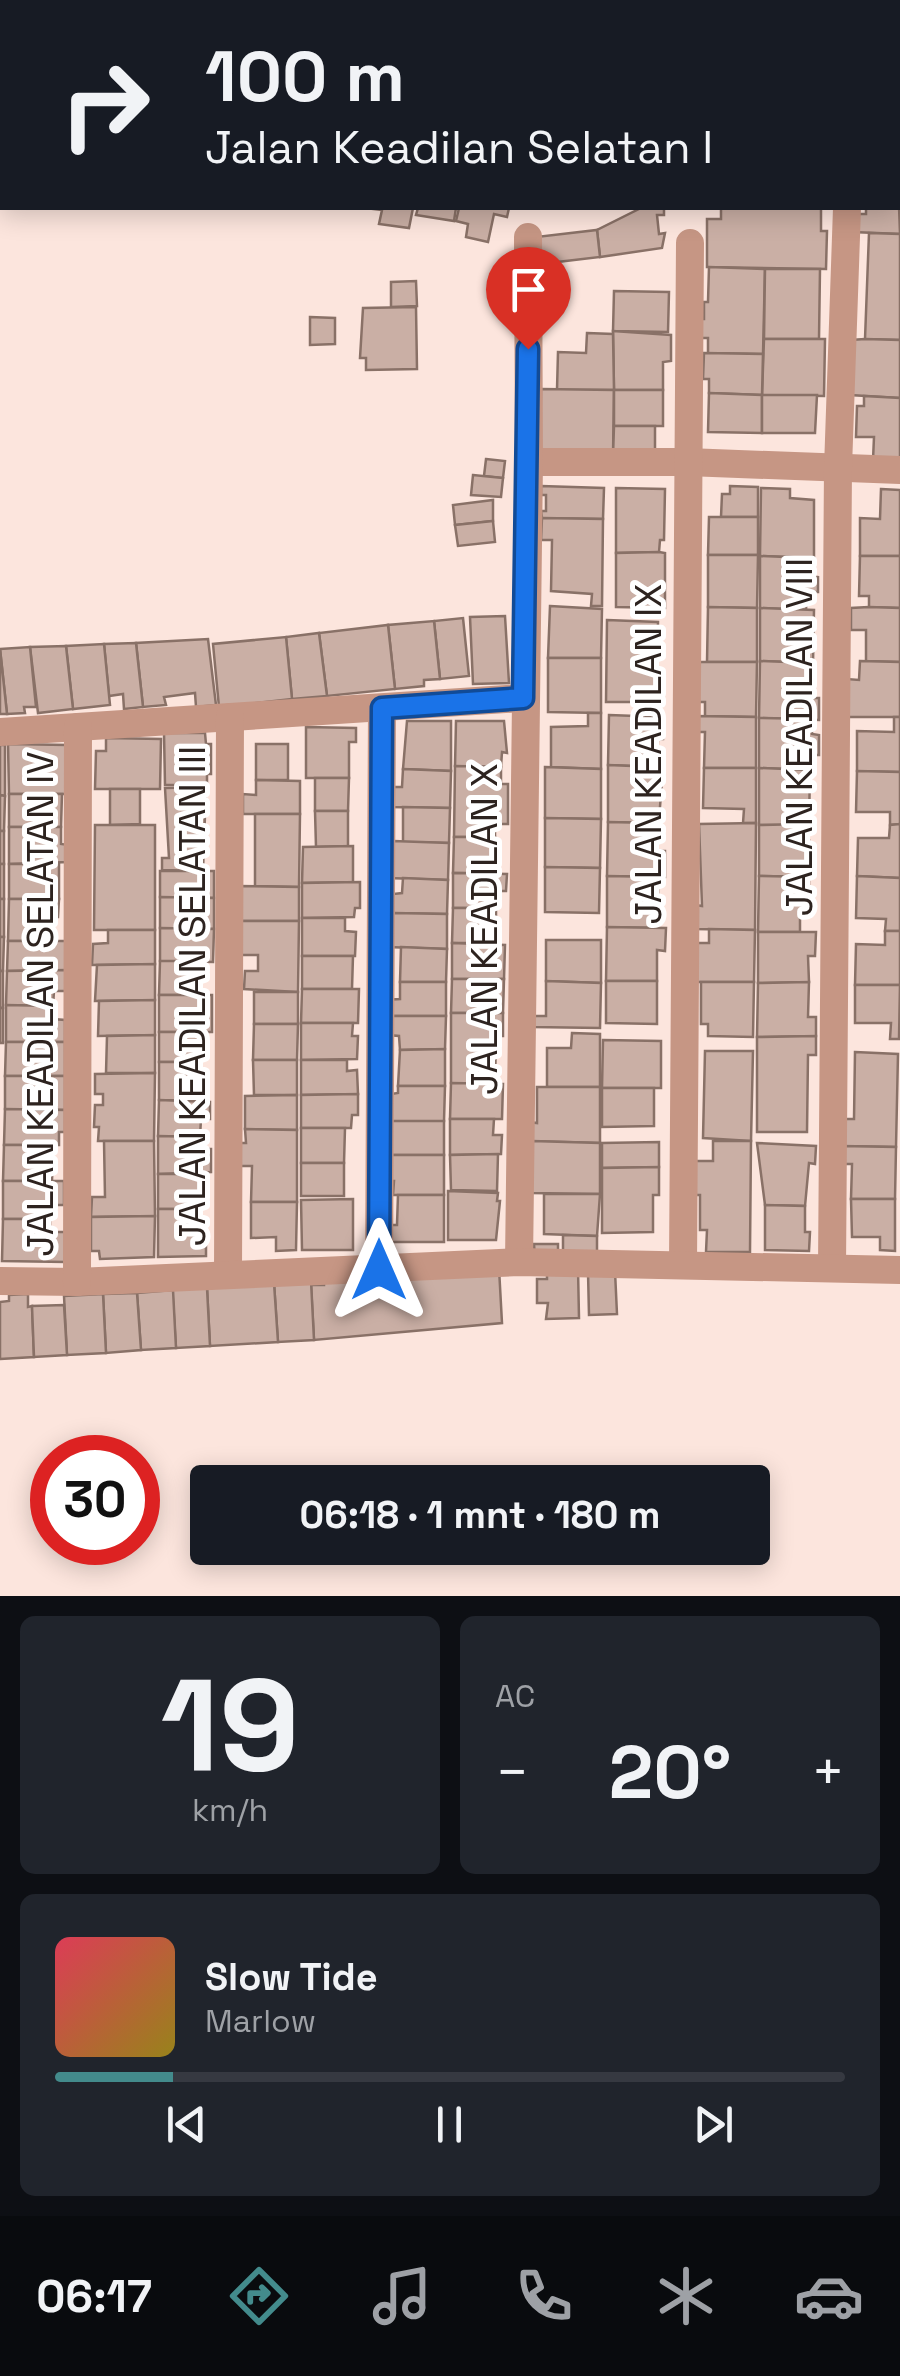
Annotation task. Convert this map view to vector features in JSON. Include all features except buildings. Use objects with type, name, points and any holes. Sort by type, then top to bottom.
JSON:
[{"type":"street","name":"JALAN KEADILAN VIII","points":[[832,1268],[838,468],[846,210]]},
{"type":"street","name":"JALAN KEADILAN X","points":[[518,1262],[528,237]]},
{"type":"street","name":"JALAN KEADILAN IX","points":[[683,1264],[690,243]]},
{"type":"street","points":[[528,462],[687,462],[900,470]]},
{"type":"street","points":[[0,732],[523,698]]},
{"type":"street","points":[[379,1270],[382,708]]},
{"type":"street","name":"JALAN KEADILAN SELATAN III","points":[[228,1275],[230,717]]},
{"type":"street","name":"JALAN KEADILAN SELATAN IV","points":[[77,1282],[78,727]]},
{"type":"street","points":[[0,1281],[77,1282],[518,1262],[900,1270]]},
{"type":"route","points":[[379,1270],[382,708],[523,698],[528,349]]}]
